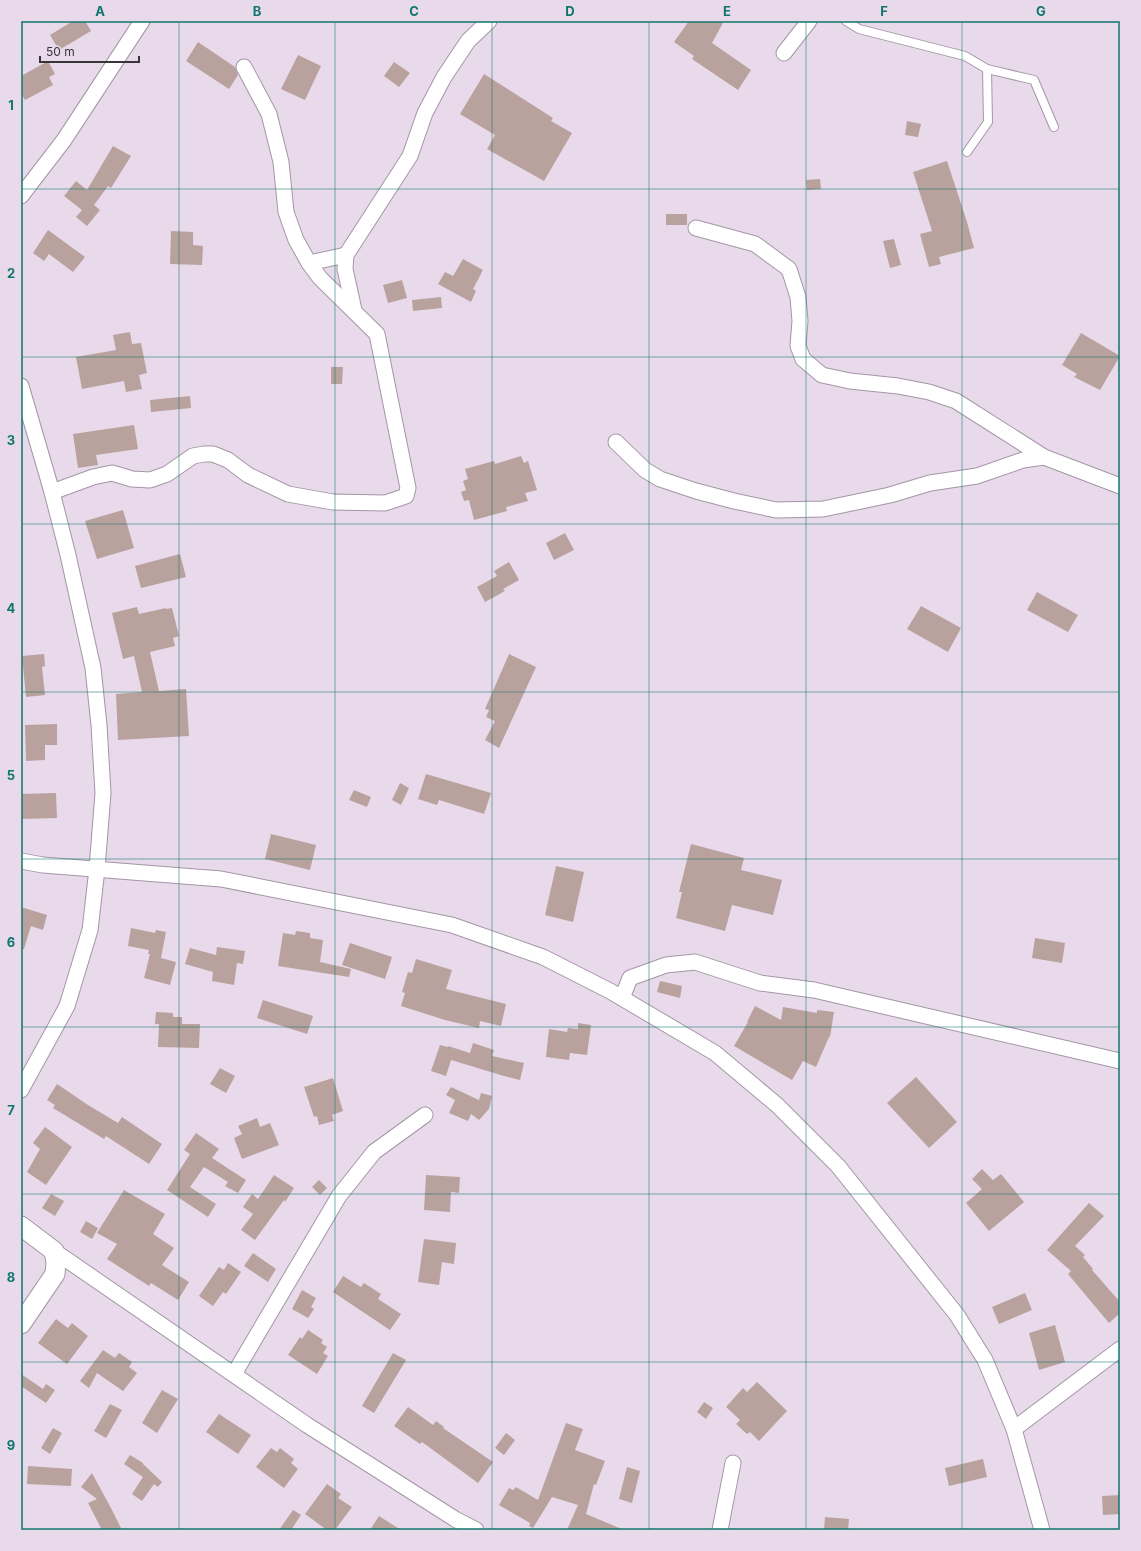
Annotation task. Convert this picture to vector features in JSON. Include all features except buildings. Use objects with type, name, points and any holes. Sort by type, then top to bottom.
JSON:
[{"type":"street","points":[[21,196],[64,140],[142,21]]},
{"type":"street","points":[[354,310],[345,269],[346,255],[410,156],[425,113],[444,77],[468,41],[489,21]]},
{"type":"street","points":[[784,53],[809,21]]},
{"type":"street","points":[[52,492],[93,476],[112,474],[132,479],[150,480],[167,474],[193,456],[213,454],[228,460],[248,475],[288,494],[333,502],[385,503],[406,496],[408,488],[377,334],[320,278],[309,263],[296,240],[286,212],[281,162],[268,114],[244,67]]},
{"type":"street","points":[[696,228],[755,244],[789,269],[798,297],[800,322],[798,346],[803,359],[822,375],[850,381],[898,386],[929,392],[956,401],[1044,457],[1120,486]]},
{"type":"street","points":[[309,263],[346,255]]},
{"type":"street","points":[[21,386],[52,492],[68,555],[93,675],[99,725],[103,793],[98,869],[90,930],[67,1006],[21,1090]]},
{"type":"street","points":[[616,442],[645,470],[660,479],[734,501],[776,510],[823,510],[890,495],[930,483],[977,476],[1023,460],[1044,457]]},
{"type":"street","points":[[21,861],[43,865],[221,879],[452,925],[543,957],[622,998],[715,1053],[777,1105],[838,1166],[957,1315],[984,1360],[1014,1429],[1042,1530]]},
{"type":"street","points":[[622,998],[630,978],[666,965],[695,962],[760,983],[814,990],[1120,1061]]},
{"type":"street","points":[[234,1374],[339,1196],[374,1152],[425,1115]]},
{"type":"street","points":[[21,1226],[54,1251],[307,1425],[455,1519],[476,1530]]},
{"type":"street","points":[[21,1324],[55,1274],[56,1262],[54,1251]]},
{"type":"street","points":[[1014,1429],[1120,1349]]},
{"type":"street","points":[[720,1530],[733,1463]]},
{"type":"lane","points":[[846,21],[859,29],[965,56],[987,69],[1034,80],[1054,127]]},
{"type":"lane","points":[[967,152],[988,122],[987,69]]}]
